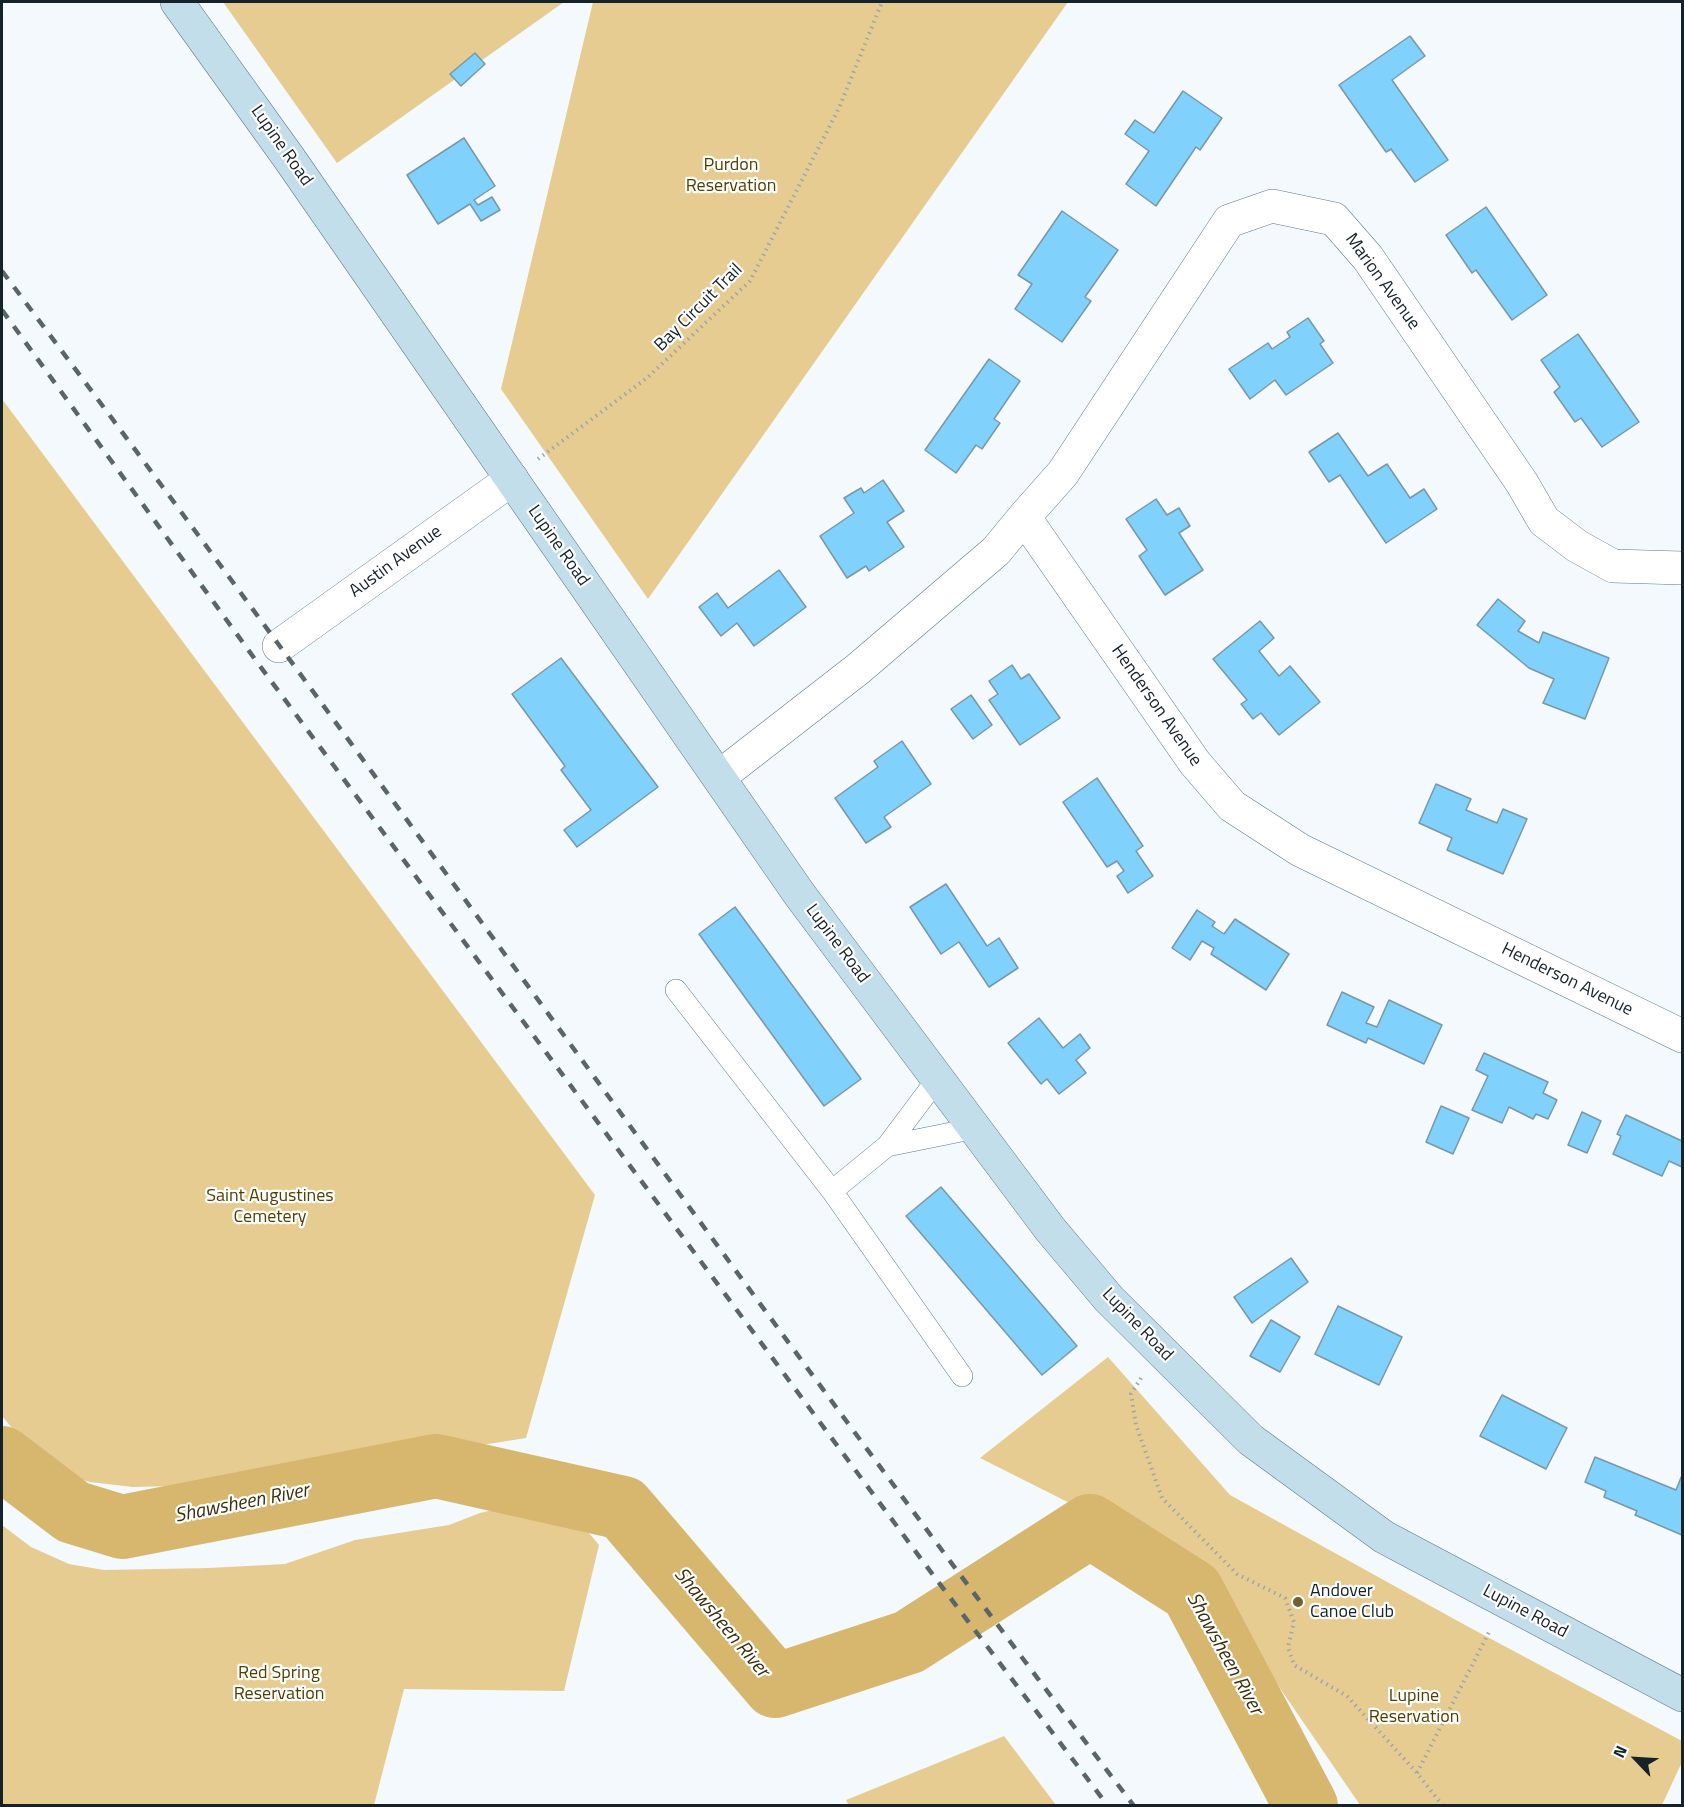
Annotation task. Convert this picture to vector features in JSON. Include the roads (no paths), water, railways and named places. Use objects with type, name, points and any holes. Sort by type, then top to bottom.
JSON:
[{"type":"street","name":"Lupine Road","points":[[177,2],[289,158],[800,895],[1050,1229],[1109,1299],[1251,1440],[1384,1537],[1683,1695]]},
{"type":"street","name":"Marion Avenue","points":[[1024,517],[1063,473],[1229,221],[1272,206],[1334,219],[1368,258],[1522,483],[1544,521],[1577,546],[1613,566],[1683,568]]},
{"type":"street","name":"Austin Avenue","points":[[279,646],[512,479]]},
{"type":"street","points":[[719,777],[858,669],[996,551],[1024,517]]},
{"type":"street","name":"Henderson Avenue","points":[[1024,517],[1195,763],[1232,806],[1300,850],[1683,1036]]},
{"type":"lane","points":[[676,990],[832,1191],[962,1376]]},
{"type":"lane","points":[[832,1191],[887,1146],[938,1078]]},
{"type":"lane","points":[[887,1146],[975,1128]]},
{"type":"waterway","name":"Shawsheen River","points":[[2,1458],[73,1512],[122,1527],[436,1466],[623,1508],[775,1686],[909,1642],[1090,1526],[1192,1591],[1306,1806]]},
{"type":"railway","points":[[2,271],[848,1424],[1134,1806]]},
{"type":"railway","points":[[2,310],[257,662],[933,1575],[1108,1806]]},
{"type":"place","name":"Andover Canoe Club","points":[[1298,1602]]},
{"type":"park label","name":"Purdon Reservation","points":[[731,176]]},
{"type":"park label","name":"Saint Augustines Cemetery","points":[[270,1207]]},
{"type":"park label","name":"Red Spring Reservation","points":[[279,1684]]},
{"type":"park label","name":"Lupine Reservation","points":[[1414,1707]]}]
